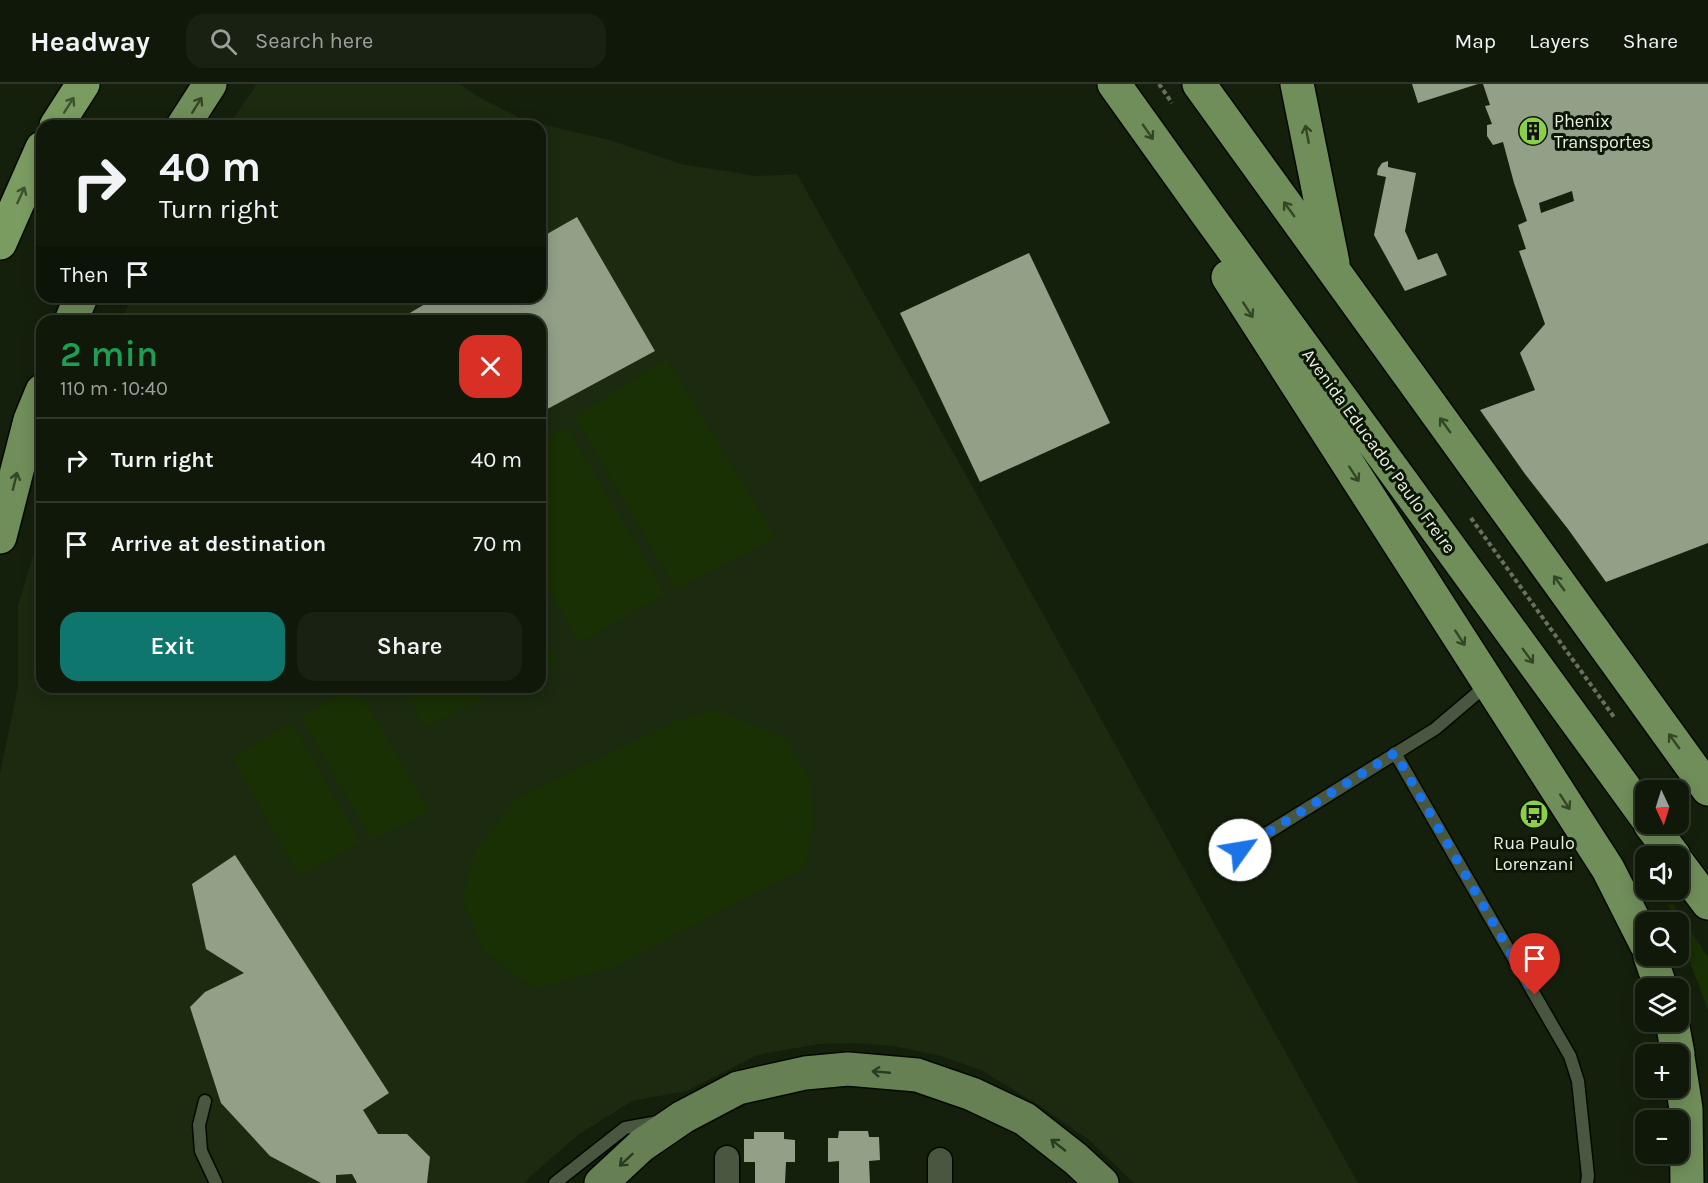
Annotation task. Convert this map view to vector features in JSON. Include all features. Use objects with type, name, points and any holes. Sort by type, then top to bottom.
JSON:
[{"type":"highway","points":[[60,120],[83,84]]},
{"type":"highway","points":[[164,120],[184,84]]},
{"type":"highway","points":[[187,120],[210,84]]},
{"type":"highway","name":"Avenida Educador Paulo Freire","points":[[1114,84],[1635,802]]},
{"type":"highway","points":[[1199,84],[1708,789]]},
{"type":"highway","points":[[1298,84],[1335,274]]},
{"type":"highway","points":[[0,243],[36,162]]},
{"type":"highway","points":[[1210,218],[1230,281],[1608,869],[1635,922]]},
{"type":"highway","points":[[0,537],[30,420],[36,406]]},
{"type":"highway","points":[[1689,878],[1708,903]]},
{"type":"highway","points":[[1684,1098],[1687,1183]]},
{"type":"main road","points":[[601,1183],[642,1145],[683,1117],[738,1088],[805,1073],[848,1069],[917,1075],[972,1094],[1025,1119],[1076,1159],[1102,1183]]},
{"type":"street","points":[[727,1158],[727,1183]]},
{"type":"lane","points":[[1240,850],[1435,729],[1489,684]]},
{"type":"lane","points":[[1395,753],[1570,1056],[1578,1081],[1587,1183]]},
{"type":"lane","points":[[205,1101],[200,1125],[201,1151],[216,1183]]},
{"type":"lane","points":[[555,1183],[625,1128],[683,1117]]},
{"type":"shaded area","points":[[257,84],[460,84],[477,96],[524,120],[232,120]]},
{"type":"shaded area","points":[[546,125],[609,140],[681,164],[756,176],[797,174],[1358,1183],[1134,1183],[1089,1140],[983,1071],[941,1056],[893,1046],[857,1043],[819,1044],[757,1055],[687,1091],[632,1101],[578,1135],[525,1183],[0,1183],[0,773],[18,687],[18,606],[36,546],[36,693],[546,693],[546,315],[124,315],[129,303],[546,303]]},
{"type":"shaded area","points":[[667,358],[776,538],[676,589],[575,417]]},
{"type":"shaded area","points":[[567,427],[666,594],[579,643],[546,585],[546,438]]},
{"type":"shaded area","points":[[546,641],[559,662],[546,669]]},
{"type":"shaded area","points":[[343,693],[361,693],[430,811],[372,841],[301,717]]},
{"type":"shaded area","points":[[406,693],[486,693],[488,696],[425,728]]},
{"type":"shaded area","points":[[719,710],[785,738],[811,780],[813,825],[804,868],[612,968],[535,989],[483,951],[462,899],[475,850],[515,799],[682,718]]},
{"type":"shaded area","points":[[292,722],[361,843],[299,876],[232,758]]},
{"type":"shaded area","points":[[1673,904],[1678,912],[1671,912],[1668,905]]},
{"type":"shaded area","points":[[1689,928],[1708,957],[1708,1010],[1689,960]]},
{"type":"building","points":[[1412,84],[1478,84],[1418,103]]},
{"type":"building","points":[[1483,84],[1708,84],[1708,543],[1606,582],[1480,410],[1535,390],[1520,353],[1545,324],[1519,251],[1526,249],[1518,225],[1527,221],[1503,142],[1493,145],[1487,136],[1487,125],[1492,124],[1485,106],[1490,105]],"holes":[[[1572,191],[1574,201],[1541,213],[1539,203]]]},
{"type":"building","points":[[1388,161],[1388,167],[1416,173],[1405,231],[1418,260],[1437,253],[1447,275],[1405,291],[1374,235],[1386,177],[1377,175],[1378,169],[1382,163]]},
{"type":"building","points":[[577,217],[655,351],[546,410],[546,315],[406,315],[427,303],[546,303],[546,235]]},
{"type":"building","points":[[1029,253],[1110,423],[980,482],[900,313]]},
{"type":"building","points":[[235,855],[389,1093],[363,1110],[378,1134],[407,1134],[430,1157],[427,1183],[357,1183],[352,1174],[336,1175],[336,1183],[321,1183],[270,1156],[221,1103],[190,1007],[205,992],[244,973],[206,949],[192,884]]},
{"type":"building","points":[[839,1131],[868,1131],[869,1137],[879,1137],[880,1160],[869,1161],[870,1183],[839,1183],[839,1161],[828,1162],[828,1138],[838,1138]]},
{"type":"building","points":[[754,1132],[784,1132],[784,1139],[795,1140],[795,1162],[786,1162],[785,1183],[755,1183],[755,1162],[744,1162],[744,1139],[754,1139]]},
{"type":"place","name":"Phenix Transportes","points":[[1533,131]]},
{"type":"place","name":"Rua Paulo Lorenzani","points":[[1534,814]]},
{"type":"route","points":[[1240,850],[1395,753],[1535,995]]}]
